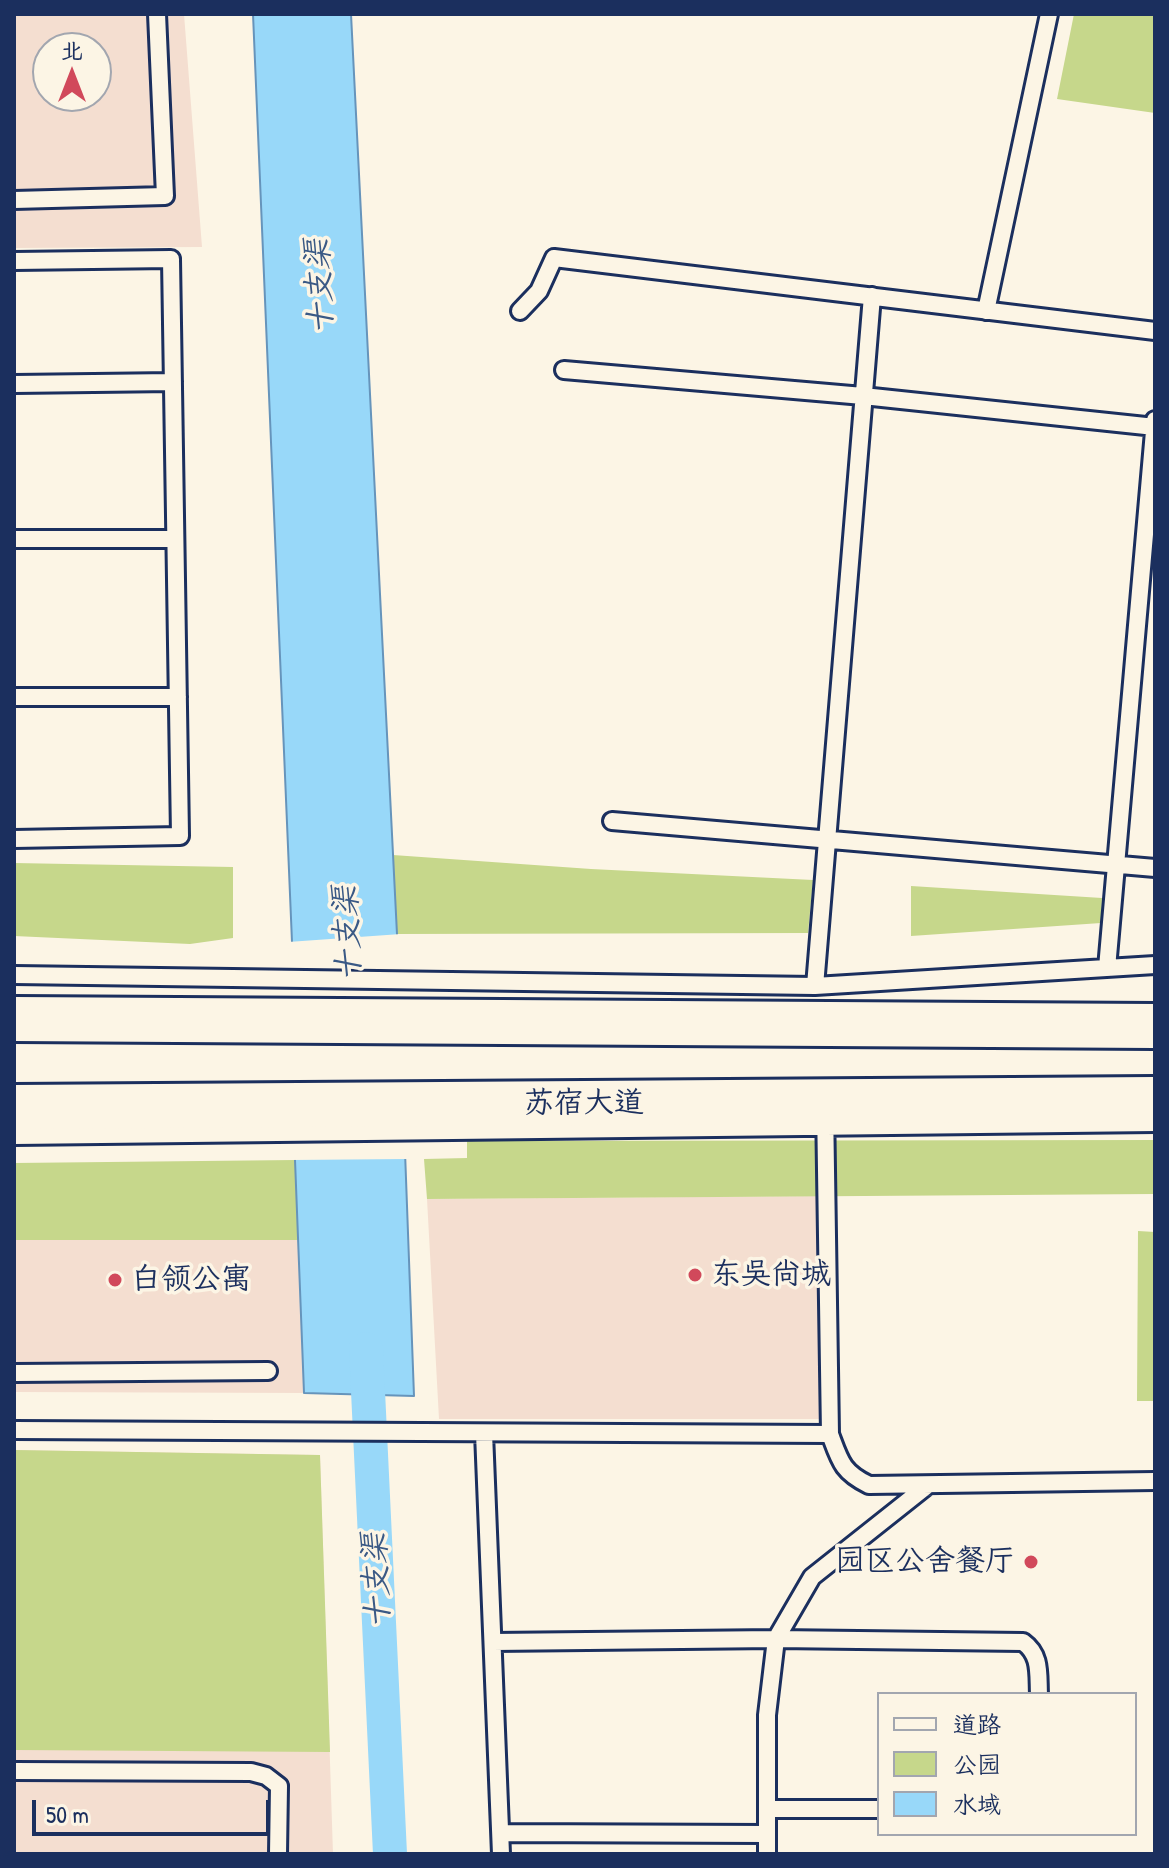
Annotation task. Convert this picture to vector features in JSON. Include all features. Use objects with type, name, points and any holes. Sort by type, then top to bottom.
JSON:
[{"type":"main road","points":[[14,1019],[429,1019],[1155,1026]]},
{"type":"main road","name":"苏宿大道","points":[[14,1107],[271,1120],[825,1114],[1155,1099]]},
{"type":"lane","points":[[14,200],[165,196],[157,14]]},
{"type":"lane","points":[[986,311],[1049,14]]},
{"type":"lane","points":[[520,311],[539,291],[554,258],[1155,331]]},
{"type":"lane","points":[[14,261],[171,259],[180,836],[14,839]]},
{"type":"lane","points":[[815,986],[872,296]]},
{"type":"lane","points":[[564,370],[863,396],[1155,427]]},
{"type":"lane","points":[[14,384],[173,382]]},
{"type":"lane","points":[[1107,968],[1155,420]]},
{"type":"lane","points":[[14,539],[175,539]]},
{"type":"lane","points":[[14,697],[178,697]]},
{"type":"lane","points":[[612,821],[1155,868]]},
{"type":"lane","points":[[14,975],[815,986],[1155,965]]},
{"type":"lane","points":[[1155,1123],[825,1114],[830,1434],[842,1467],[855,1479],[869,1485],[1155,1481]]},
{"type":"lane","points":[[14,1136],[271,1120]]},
{"type":"lane","points":[[14,1373],[268,1371]]},
{"type":"lane","points":[[14,1430],[830,1434]]},
{"type":"lane","points":[[484,1433],[501,1854]]},
{"type":"lane","points":[[767,1854],[767,1715],[776,1639],[812,1577],[928,1485]]},
{"type":"lane","points":[[493,1642],[776,1639],[1023,1642],[1033,1650],[1038,1665],[1039,1692]]},
{"type":"lane","points":[[14,1771],[251,1772],[266,1776],[279,1786],[278,1854]]},
{"type":"lane","points":[[767,1809],[877,1809]]},
{"type":"lane","points":[[501,1833],[767,1834]]},
{"type":"shaded area","points":[[14,14],[184,14],[202,247],[14,248]]},
{"type":"shaded area","points":[[817,1196],[819,1419],[439,1419],[427,1199]]},
{"type":"shaded area","points":[[14,1240],[298,1240],[304,1393],[14,1392]]},
{"type":"shaded area","points":[[14,1450],[320,1455],[333,1854],[14,1854]]},
{"type":"green space","points":[[1074,14],[1155,14],[1155,113],[1057,99]]},
{"type":"green space","points":[[393,855],[813,880],[808,933],[397,934]]},
{"type":"green space","points":[[14,863],[233,867],[233,938],[190,944],[14,936]]},
{"type":"green space","points":[[911,886],[1102,898],[1101,923],[911,936]]},
{"type":"green space","points":[[1155,1140],[1155,1194],[427,1199],[424,1159],[467,1158],[467,1141]]},
{"type":"green space","points":[[295,1160],[298,1240],[14,1240],[14,1163]]},
{"type":"green space","points":[[1138,1231],[1155,1232],[1155,1401],[1137,1401]]},
{"type":"green space","points":[[14,1450],[320,1455],[330,1752],[14,1750]]},
{"type":"water","points":[[253,14],[351,14],[397,934],[414,1396],[304,1393],[295,1160],[292,942]]},
{"type":"pier","points":[[401,934],[409,1159],[291,1160],[288,942]]},
{"type":"waterway","name":"十支渠","points":[[366,1349],[390,1854]]},
{"type":"place","name":"东吴尚城","points":[[695,1275]]},
{"type":"place","name":"白领公寓","points":[[115,1280]]},
{"type":"place","name":"园区公舍餐厅","points":[[1031,1562]]}]
